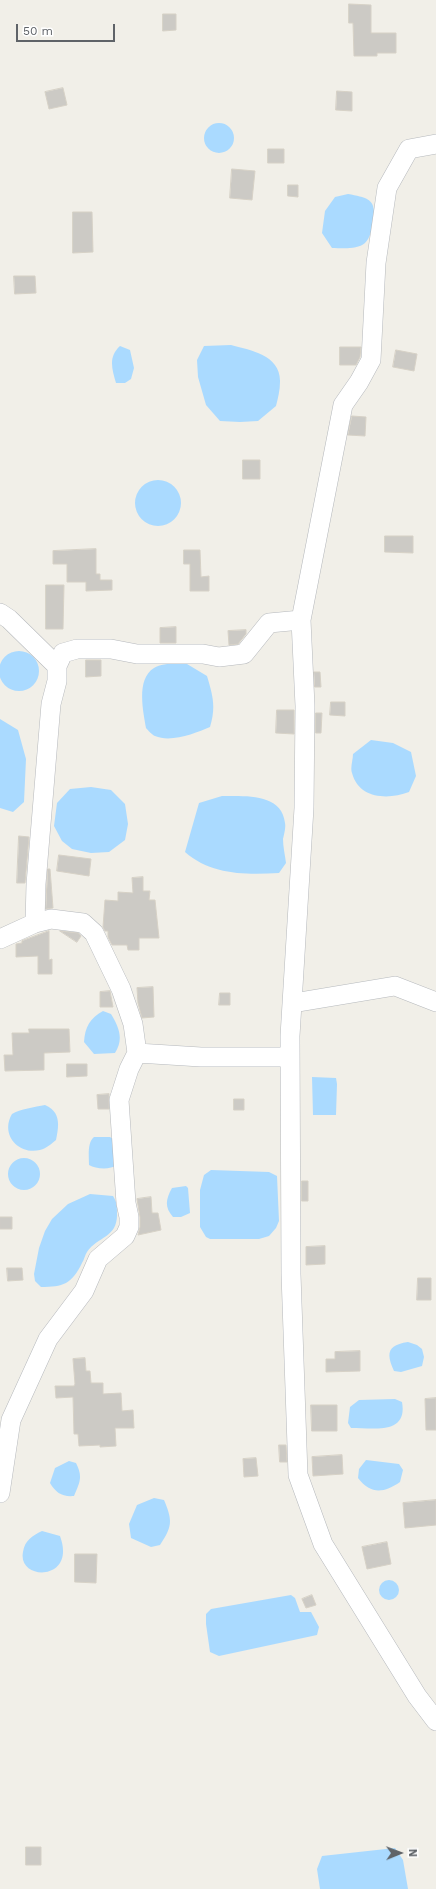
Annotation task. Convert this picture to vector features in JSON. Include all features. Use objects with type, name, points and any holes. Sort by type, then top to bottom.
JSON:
[{"type":"street","points":[[436,144],[409,149],[387,188],[376,263],[371,360],[359,382],[343,405],[301,620],[305,706],[304,808],[290,1057],[291,1274],[298,1475],[323,1544],[417,1696],[436,1721]]},
{"type":"street","points":[[0,613],[9,619],[57,666]]},
{"type":"street","points":[[35,923],[36,884],[51,704],[57,681],[57,666],[63,653],[77,649],[111,649],[137,654],[203,654],[219,657],[244,654],[269,624],[301,620]]},
{"type":"street","points":[[0,939],[35,923],[51,919],[69,920],[83,923],[94,933],[121,989],[133,1024],[138,1053],[128,1069],[119,1100],[129,1227],[125,1236],[98,1259],[84,1291],[48,1339],[11,1420],[0,1493]]},
{"type":"street","points":[[293,1003],[395,986],[436,1002]]},
{"type":"street","points":[[138,1053],[201,1057],[290,1057]]},
{"type":"water","points":[[219,123],[230,127],[234,138],[230,149],[219,153],[208,149],[204,138],[208,127]]},
{"type":"water","points":[[348,194],[362,197],[370,201],[374,209],[373,226],[367,241],[362,245],[349,248],[332,248],[322,233],[325,211],[335,197]]},
{"type":"water","points":[[231,345],[263,355],[270,360],[279,373],[280,388],[276,406],[258,421],[220,421],[206,405],[198,377],[197,360],[204,346]]},
{"type":"water","points":[[120,346],[130,350],[134,368],[131,379],[125,383],[116,383],[112,368],[112,359],[116,350]]},
{"type":"water","points":[[163,480],[175,486],[180,494],[180,512],[175,520],[167,525],[153,526],[141,520],[136,512],[135,498],[141,486],[149,481]]},
{"type":"water","points":[[15,651],[23,651],[30,654],[36,660],[39,671],[36,682],[30,688],[23,691],[15,691],[8,688],[2,682],[-1,675],[-1,667],[2,660],[8,654]]},
{"type":"water","points":[[176,663],[187,664],[207,676],[213,702],[212,720],[210,727],[198,732],[176,738],[161,738],[151,734],[146,728],[142,704],[143,687],[148,673],[154,668],[161,665]]},
{"type":"water","points":[[0,719],[18,730],[26,759],[24,802],[13,812],[0,808]]},
{"type":"water","points":[[371,740],[393,743],[411,752],[416,776],[409,792],[392,796],[375,795],[368,793],[356,782],[351,771],[353,754]]},
{"type":"water","points":[[91,787],[111,790],[125,804],[128,824],[125,840],[109,852],[91,853],[72,849],[62,841],[54,826],[57,803],[70,789]]},
{"type":"water","points":[[222,796],[261,798],[270,801],[277,806],[282,813],[285,825],[283,839],[286,863],[279,873],[254,874],[229,872],[195,860],[185,852],[199,803]]},
{"type":"water","points":[[103,1011],[111,1014],[118,1028],[120,1038],[118,1048],[115,1053],[94,1054],[84,1042],[87,1027],[95,1017]]},
{"type":"water","points":[[312,1077],[336,1078],[336,1115],[313,1115]]},
{"type":"water","points":[[45,1105],[54,1111],[58,1120],[56,1140],[40,1150],[32,1151],[18,1146],[13,1141],[8,1129],[12,1114],[23,1109]]},
{"type":"water","points":[[94,1137],[110,1137],[116,1141],[117,1165],[111,1168],[103,1168],[89,1165],[89,1146]]},
{"type":"water","points":[[24,1158],[35,1163],[40,1174],[35,1185],[24,1190],[13,1185],[8,1174],[13,1163]]},
{"type":"water","points":[[211,1170],[269,1172],[277,1176],[279,1221],[276,1228],[269,1236],[259,1239],[210,1239],[206,1237],[200,1227],[200,1190],[204,1175]]},
{"type":"water","points":[[186,1186],[188,1188],[190,1213],[181,1217],[173,1217],[167,1206],[168,1196],[172,1188]]},
{"type":"water","points":[[90,1194],[113,1196],[117,1208],[114,1227],[111,1232],[91,1247],[78,1270],[70,1280],[61,1285],[41,1287],[35,1281],[34,1274],[39,1248],[45,1231],[52,1219],[68,1204]]},
{"type":"water","points":[[408,1342],[417,1345],[422,1349],[424,1357],[422,1366],[401,1372],[394,1371],[389,1355],[390,1351],[396,1345]]},
{"type":"water","points":[[395,1399],[402,1402],[402,1413],[400,1420],[394,1425],[378,1428],[351,1428],[348,1423],[350,1407],[359,1400]]},
{"type":"water","points":[[366,1460],[399,1464],[403,1470],[400,1482],[383,1490],[373,1490],[363,1484],[358,1478],[359,1469]]},
{"type":"water","points":[[69,1461],[76,1463],[80,1476],[74,1496],[60,1494],[50,1483],[55,1468]]},
{"type":"water","points":[[154,1498],[164,1500],[169,1513],[170,1524],[160,1545],[151,1547],[131,1538],[129,1524],[137,1505]]},
{"type":"water","points":[[42,1531],[60,1536],[63,1551],[61,1562],[54,1569],[46,1572],[37,1572],[29,1568],[24,1562],[23,1552],[27,1541]]},
{"type":"water","points":[[389,1580],[396,1583],[399,1590],[396,1597],[389,1600],[382,1597],[379,1590],[382,1583]]},
{"type":"water","points":[[291,1595],[295,1598],[300,1612],[311,1612],[319,1627],[317,1635],[219,1656],[210,1652],[206,1614],[211,1609]]},
{"type":"water","points":[[395,1848],[403,1860],[408,1889],[320,1889],[317,1869],[322,1856]]},
{"type":"building","points":[[349,4],[371,5],[371,33],[396,33],[396,53],[377,53],[377,56],[354,56],[353,23],[349,23]]},
{"type":"building","points":[[163,14],[176,14],[176,30],[163,31]]},
{"type":"building","points":[[63,88],[67,105],[49,109],[45,92]]},
{"type":"building","points":[[337,91],[352,92],[352,111],[336,110]]},
{"type":"building","points":[[268,149],[284,149],[284,163],[268,163]]},
{"type":"building","points":[[232,169],[255,171],[252,200],[230,198]]},
{"type":"building","points":[[288,185],[298,185],[298,197],[288,196]]},
{"type":"building","points":[[73,212],[92,212],[93,252],[73,253]]},
{"type":"building","points":[[14,276],[35,276],[36,293],[15,294]]},
{"type":"building","points":[[340,347],[361,347],[360,357],[356,365],[340,365]]},
{"type":"building","points":[[396,350],[417,354],[414,371],[393,367]]},
{"type":"building","points":[[352,416],[366,417],[365,436],[348,435]]},
{"type":"building","points":[[243,460],[260,460],[260,479],[243,479]]},
{"type":"building","points":[[385,536],[413,536],[413,553],[385,552]]},
{"type":"building","points":[[96,549],[96,574],[100,574],[100,580],[112,580],[112,590],[86,591],[86,582],[67,582],[67,564],[53,564],[53,551]]},
{"type":"building","points":[[184,550],[200,550],[201,577],[209,576],[209,591],[190,591],[190,564],[184,564]]},
{"type":"building","points":[[46,585],[64,585],[63,629],[46,629]]},
{"type":"building","points":[[176,627],[176,643],[160,643],[160,628]]},
{"type":"building","points":[[246,630],[246,634],[238,644],[229,645],[228,631]]},
{"type":"building","points":[[86,660],[101,660],[101,676],[86,677]]},
{"type":"building","points":[[314,672],[320,672],[321,687],[315,687]]},
{"type":"building","points":[[331,702],[345,702],[345,716],[330,715]]},
{"type":"building","points":[[277,710],[294,710],[294,734],[276,733]]},
{"type":"building","points":[[316,713],[322,713],[321,733],[316,733]]},
{"type":"building","points":[[19,836],[29,837],[25,883],[17,883]]},
{"type":"building","points":[[59,855],[91,859],[89,876],[57,871]]},
{"type":"building","points":[[48,869],[50,869],[53,908],[46,909]]},
{"type":"building","points":[[143,877],[143,891],[150,891],[149,900],[155,900],[159,938],[139,938],[139,950],[128,950],[127,945],[112,945],[108,937],[108,931],[105,931],[103,927],[105,900],[118,901],[118,892],[133,893],[132,878]]},
{"type":"building","points":[[49,931],[49,960],[52,959],[52,974],[38,974],[38,956],[16,957],[16,944],[22,943],[22,941]]},
{"type":"building","points":[[60,931],[78,933],[81,936],[77,942]]},
{"type":"building","points":[[153,987],[154,1017],[142,1018],[138,1003],[137,988]]},
{"type":"building","points":[[110,991],[113,1007],[100,1007],[100,992]]},
{"type":"building","points":[[220,993],[230,993],[230,1005],[219,1005]]},
{"type":"building","points":[[29,1029],[69,1029],[70,1052],[44,1053],[44,1070],[5,1071],[4,1055],[13,1055],[12,1033],[29,1033]]},
{"type":"building","points":[[67,1064],[87,1064],[87,1076],[67,1077]]},
{"type":"building","points":[[109,1094],[109,1109],[98,1109],[97,1095]]},
{"type":"building","points":[[234,1099],[244,1099],[244,1110],[234,1110]]},
{"type":"building","points":[[302,1181],[308,1181],[308,1201],[302,1201]]},
{"type":"building","points":[[151,1197],[152,1213],[158,1213],[161,1230],[138,1235],[140,1217],[137,1199]]},
{"type":"building","points":[[0,1217],[12,1217],[12,1229],[0,1229]]},
{"type":"building","points":[[325,1246],[325,1264],[306,1265],[306,1247]]},
{"type":"building","points":[[7,1268],[22,1268],[23,1280],[8,1281]]},
{"type":"building","points":[[418,1278],[431,1278],[431,1300],[417,1300]]},
{"type":"building","points":[[360,1351],[360,1371],[326,1372],[326,1359],[335,1359],[335,1352]]},
{"type":"building","points":[[85,1358],[86,1371],[90,1371],[91,1383],[103,1383],[103,1394],[121,1393],[122,1411],[133,1410],[134,1428],[115,1428],[116,1446],[79,1446],[78,1434],[74,1434],[73,1397],[56,1398],[55,1386],[74,1386],[75,1384],[73,1359]]},
{"type":"building","points":[[436,1398],[436,1430],[426,1430],[425,1399]]},
{"type":"building","points":[[311,1405],[337,1405],[337,1431],[312,1431]]},
{"type":"building","points":[[279,1445],[286,1445],[287,1462],[280,1462]]},
{"type":"building","points":[[342,1455],[343,1474],[313,1476],[312,1457]]},
{"type":"building","points":[[256,1458],[258,1476],[244,1477],[243,1459]]},
{"type":"building","points":[[436,1500],[436,1525],[405,1528],[403,1503]]},
{"type":"building","points":[[387,1542],[391,1564],[367,1569],[362,1547]]},
{"type":"building","points":[[75,1554],[97,1554],[96,1583],[75,1582]]},
{"type":"building","points":[[312,1595],[316,1605],[306,1608],[302,1599]]},
{"type":"building","points":[[26,1847],[41,1847],[41,1865],[26,1865]]}]
